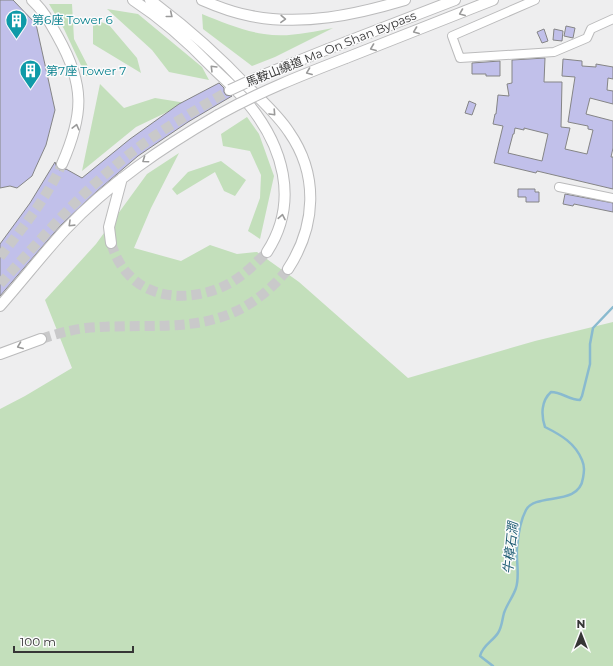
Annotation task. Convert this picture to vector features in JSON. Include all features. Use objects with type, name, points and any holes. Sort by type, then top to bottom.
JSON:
[{"type":"main road","points":[[32,0],[42,10],[62,43],[75,72],[78,84],[79,109],[77,123],[71,145],[62,164]]},
{"type":"main road","points":[[133,0],[167,25],[201,56],[246,100],[266,130],[282,166],[285,191],[281,222],[267,252]]},
{"type":"main road","points":[[150,0],[190,32],[235,72],[284,125],[296,143],[305,163],[309,177],[309,222],[304,239],[288,269]]},
{"type":"main road","points":[[202,0],[223,9],[252,16],[297,19],[318,19],[346,15],[405,0]]},
{"type":"main road","name":"馬鞍山繞道 Ma On Shan Bypass","points":[[230,90],[328,49],[455,0]]},
{"type":"main road","name":"馬鞍山繞道 Ma On Shan Bypass","points":[[0,306],[66,229],[99,197],[142,162],[192,130],[237,104],[292,79],[493,0]]},
{"type":"main road","points":[[111,243],[109,227],[122,178]]},
{"type":"main road","points":[[0,354],[41,339]]},
{"type":"street","points":[[535,0],[452,36],[460,58],[554,52],[587,38],[591,29],[613,19]]},
{"type":"street","points":[[559,186],[613,198]]},
{"type":"green space","points":[[49,4],[72,4],[74,39],[93,76],[86,76],[64,29]]},
{"type":"green space","points":[[107,9],[138,14],[202,67],[209,80],[169,72],[152,50]]},
{"type":"green space","points":[[202,14],[256,33],[273,35],[299,34],[333,28],[275,57],[252,66],[203,29]]},
{"type":"green space","points":[[93,19],[109,25],[137,58],[141,73],[93,44]]},
{"type":"green space","points":[[100,84],[124,108],[155,98],[186,103],[136,127],[82,171]]},
{"type":"green space","points":[[247,117],[259,134],[274,176],[260,239],[248,231],[260,198],[261,175],[250,151],[223,146],[221,134]]},
{"type":"green space","points":[[179,153],[151,208],[134,248],[181,261],[210,245],[237,254],[257,252],[299,282],[408,378],[535,341],[613,322],[613,666],[0,666],[0,409],[72,368],[45,300],[96,244],[147,174]]},
{"type":"green space","points":[[221,161],[246,180],[235,196],[224,191],[215,172],[177,195],[172,189],[188,172]]},
{"type":"building","points":[[0,0],[13,0],[36,24],[55,110],[46,145],[32,176],[17,188],[10,186],[0,188]]},
{"type":"building","points":[[566,26],[575,28],[573,38],[564,36]]},
{"type":"building","points":[[544,29],[548,41],[542,43],[537,32]]},
{"type":"building","points":[[554,29],[563,31],[562,41],[553,40]]},
{"type":"building","points":[[545,58],[544,82],[562,82],[561,127],[570,128],[565,149],[587,154],[593,130],[588,129],[588,126],[568,122],[575,77],[562,76],[563,59],[582,61],[582,66],[596,67],[596,64],[613,67],[613,79],[608,78],[607,90],[613,91],[613,104],[590,98],[586,114],[613,121],[613,148],[611,157],[613,157],[613,189],[537,171],[536,173],[494,163],[503,126],[493,124],[496,114],[498,95],[509,96],[507,84],[512,83],[512,60]],"holes":[[[515,128],[524,130],[524,128],[548,134],[542,161],[508,153]]]},
{"type":"building","points":[[500,61],[500,76],[472,74],[472,63]]},
{"type":"building","points":[[219,83],[224,88],[226,95],[232,96],[188,122],[138,156],[96,192],[60,226],[0,296],[0,244],[30,203],[55,162],[59,170],[66,169],[82,178],[130,139],[179,104]]},
{"type":"building","points":[[469,101],[476,104],[472,115],[465,113]]},
{"type":"building","points":[[518,189],[535,189],[535,192],[539,192],[539,202],[526,202],[526,197],[518,197]]},
{"type":"building","points":[[565,194],[613,203],[613,212],[574,204],[573,206],[563,204]]},
{"type":"waterway","name":"牛樟石澗","points":[[493,666],[480,656],[485,646],[496,636],[499,631],[505,610],[516,588],[518,578],[517,543],[524,514],[531,505],[539,501],[574,493],[580,487],[583,478],[584,465],[576,449],[562,436],[545,427],[543,418],[545,400],[551,392],[580,400],[590,364],[590,344],[593,328],[613,307]]},
{"type":"tunnel","points":[[0,284],[64,214],[117,164],[182,118],[230,90]]},
{"type":"tunnel","points":[[0,257],[42,200],[62,164]]},
{"type":"tunnel","points":[[111,243],[123,268],[140,284],[152,290],[179,296],[193,295],[220,288],[246,272],[267,252]]},
{"type":"tunnel","points":[[41,339],[63,332],[86,328],[115,326],[169,326],[219,318],[242,308],[265,292],[288,269]]},
{"type":"place","name":"第6座 Tower 6","points":[[16,40]]},
{"type":"place","name":"第7座 Tower 7","points":[[30,90]]}]
